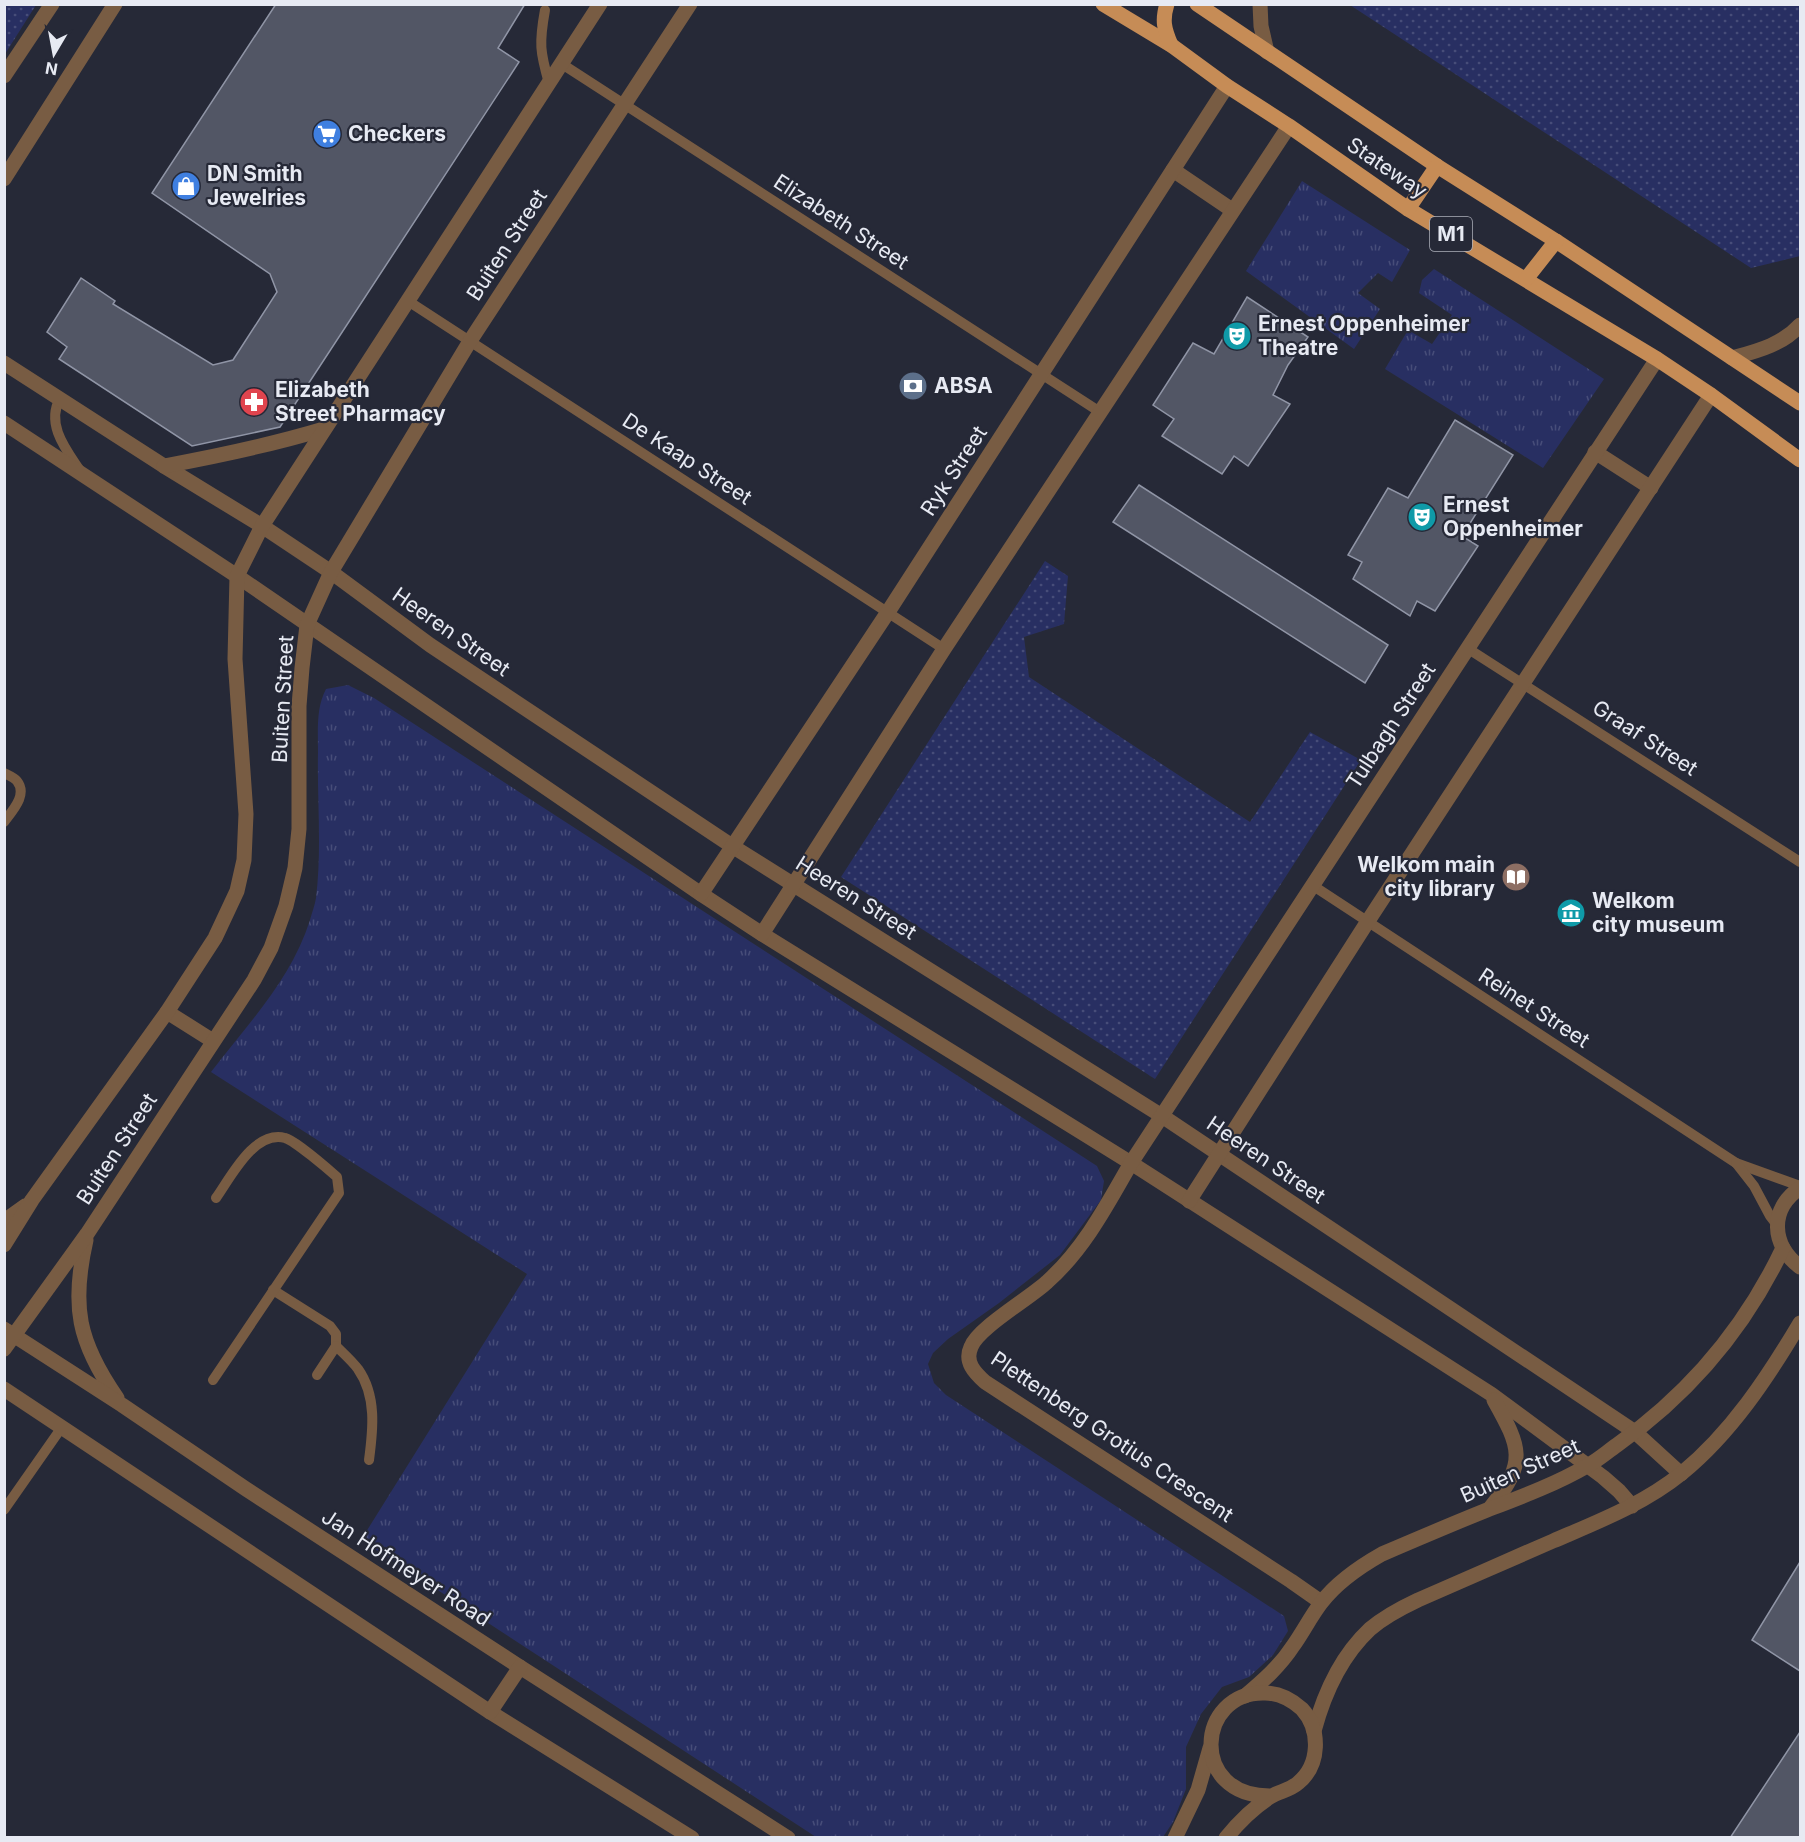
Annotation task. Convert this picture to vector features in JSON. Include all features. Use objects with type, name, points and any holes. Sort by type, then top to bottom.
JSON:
[{"type":"main road","name":"Stateway","points":[[1103,4],[1171,45],[1227,86],[1408,209],[1657,359],[1800,460]]},
{"type":"main road","points":[[1167,4],[1163,27],[1171,45]]},
{"type":"main road","name":"Stateway","points":[[1197,4],[1437,166],[1556,241],[1800,404]]},
{"type":"main road","points":[[1408,209],[1437,166]]},
{"type":"main road","points":[[1526,279],[1556,241]]},
{"type":"street","points":[[4,76],[52,4]]},
{"type":"street","points":[[4,179],[115,4]]},
{"type":"street","name":"Buiten Street","points":[[4,1245],[32,1200],[167,1012],[215,938],[237,891],[244,860],[246,814],[235,659],[237,576],[262,526],[600,4]]},
{"type":"street","name":"Buiten Street","points":[[4,1349],[9,1332],[87,1234],[254,980],[271,948],[286,906],[295,868],[299,829],[299,706],[308,625],[331,572],[470,341],[690,4]]},
{"type":"street","points":[[1260,4],[1261,26],[1267,52]]},
{"type":"street","name":"Ryk Street","points":[[700,894],[888,612],[1227,86]]},
{"type":"street","points":[[762,934],[944,649],[1289,126]]},
{"type":"street","points":[[1173,170],[1232,210]]},
{"type":"street","points":[[1732,358],[1769,347],[1784,339],[1800,325]]},
{"type":"street","name":"Tulbagh Street","points":[[1162,1116],[1657,359]]},
{"type":"street","name":"Heeren Street","points":[[4,363],[262,526],[331,572],[430,645],[732,846],[1219,1153],[1635,1432],[1681,1474]]},
{"type":"street","points":[[1189,1201],[1368,921],[1711,395]]},
{"type":"street","points":[[4,423],[237,576],[700,894],[1131,1163],[1491,1394],[1588,1466],[1619,1491],[1632,1506]]},
{"type":"street","points":[[164,466],[241,451],[324,429]]},
{"type":"street","points":[[1596,452],[1651,488]]},
{"type":"street","points":[[167,1012],[213,1041]]},
{"type":"street","name":"Plettenberg Grotius Crescent","points":[[1162,1116],[1131,1163],[1106,1208],[1066,1263],[1047,1283],[979,1335],[970,1347],[968,1360],[975,1373],[985,1382],[1321,1602]]},
{"type":"street","points":[[1800,1187],[1785,1202],[1779,1213],[1777,1225],[1778,1237],[1783,1248],[1791,1260],[1800,1267]]},
{"type":"street","points":[[4,1221],[32,1200]]},
{"type":"street","points":[[87,1234],[78,1287],[78,1312],[83,1336],[92,1358],[122,1405]]},
{"type":"street","name":"Buiten Street","points":[[1245,1696],[1281,1663],[1321,1602],[1360,1566],[1374,1558],[1529,1494],[1588,1466],[1635,1432],[1687,1385],[1726,1343],[1759,1294],[1783,1248]]},
{"type":"street","points":[[1314,1731],[1327,1692],[1338,1671],[1352,1649],[1370,1629],[1390,1614],[1418,1600],[1632,1506],[1681,1474],[1734,1420],[1758,1388],[1800,1323]]},
{"type":"street","name":"Jan Hofmeyer Road","points":[[9,1332],[122,1405],[246,1490],[788,1838]]},
{"type":"street","points":[[4,1389],[490,1712],[692,1838]]},
{"type":"street","points":[[1489,1510],[1511,1480],[1517,1457],[1515,1442],[1509,1426],[1491,1394]]},
{"type":"street","points":[[490,1712],[520,1667]]},
{"type":"street","points":[[1175,1838],[1198,1790],[1216,1721],[1228,1706],[1245,1696],[1257,1693],[1281,1696],[1292,1701],[1309,1719],[1316,1743],[1309,1771],[1300,1782],[1288,1791],[1271,1796],[1256,1796],[1242,1792],[1229,1784],[1213,1760],[1211,1745]]},
{"type":"street","points":[[1226,1838],[1245,1817],[1271,1796]]},
{"type":"lane","points":[[545,10],[540,35],[541,54],[549,83]]},
{"type":"lane","name":"Elizabeth Street","points":[[561,64],[1100,412]]},
{"type":"lane","name":"De Kaap Street","points":[[408,301],[944,649]]},
{"type":"lane","points":[[60,398],[54,414],[57,432],[82,474]]},
{"type":"lane","name":"Graaf Street","points":[[1467,648],[1800,862]]},
{"type":"lane","points":[[4,773],[17,781],[21,790],[20,799],[4,822]]},
{"type":"lane","name":"Reinet Street","points":[[1311,885],[1736,1162],[1800,1187]]},
{"type":"lane","points":[[213,1380],[339,1193],[337,1177],[286,1138],[264,1139],[252,1149],[216,1198]]},
{"type":"lane","name":"Reinet Street","points":[[1736,1162],[1754,1186],[1777,1225]]},
{"type":"lane","points":[[273,1290],[330,1326],[336,1334],[336,1346],[317,1375]]},
{"type":"lane","points":[[336,1346],[359,1370],[370,1394],[374,1425],[369,1460]]},
{"type":"lane","points":[[4,1510],[62,1427]]},
{"type":"green space","points":[[4,5],[36,5],[5,54]]},
{"type":"green space","points":[[1350,5],[1800,5],[1800,256],[1751,268]]},
{"type":"green space","points":[[1302,181],[1410,250],[1392,282],[1378,273],[1358,293],[1380,309],[1354,349],[1246,271]]},
{"type":"green space","points":[[1434,269],[1604,379],[1543,468],[1385,369],[1408,330],[1432,344],[1452,315],[1419,293],[1422,280]]},
{"type":"green space","points":[[1045,561],[1068,576],[1064,624],[1024,637],[1029,677],[1250,822],[1310,732],[1361,760],[1155,1079],[841,877]]},
{"type":"green space","points":[[348,685],[374,698],[1097,1166],[1104,1181],[1101,1200],[1060,1255],[999,1303],[948,1339],[933,1353],[928,1364],[934,1383],[946,1395],[1284,1616],[1288,1631],[1273,1655],[1249,1677],[1222,1687],[1201,1714],[1186,1747],[1186,1789],[1173,1822],[1163,1837],[816,1837],[361,1540],[527,1274],[211,1072],[281,981],[310,920],[316,898],[319,861],[319,711],[326,689]]},
{"type":"building","points":[[276,4],[525,4],[498,48],[519,62],[280,427],[192,446],[59,359],[67,347],[47,332],[81,278],[115,301],[113,304],[213,365],[233,360],[277,292],[270,274],[152,193]]},
{"type":"building","points":[[1247,297],[1308,337],[1288,365],[1273,395],[1290,404],[1248,466],[1234,456],[1222,474],[1162,436],[1174,419],[1153,405],[1193,343],[1214,354]]},
{"type":"building","name":"Ernest Oppenheimer","points":[[1455,420],[1513,455],[1462,536],[1478,546],[1435,611],[1417,601],[1410,616],[1353,579],[1362,562],[1348,555],[1388,488],[1408,498]]},
{"type":"building","points":[[1139,485],[1388,645],[1365,683],[1113,522]]},
{"type":"building","points":[[1800,1562],[1800,1671],[1752,1640]]},
{"type":"building","points":[[1800,1732],[1800,1838],[1730,1838]]},
{"type":"place","name":"Checkers","points":[[327,134]]},
{"type":"place","name":"DN Smith Jewelries","points":[[186,186]]},
{"type":"place","name":"Ernest Oppenheimer Theatre","points":[[1237,336]]},
{"type":"place","name":"ABSA","points":[[913,386]]},
{"type":"place","name":"Elizabeth Street Pharmacy","points":[[254,402]]},
{"type":"place","name":"Ernest Oppenheimer","points":[[1422,517]]},
{"type":"place","name":"Welkom main city library","points":[[1516,877]]},
{"type":"place","name":"Welkom city museum","points":[[1571,913]]}]
